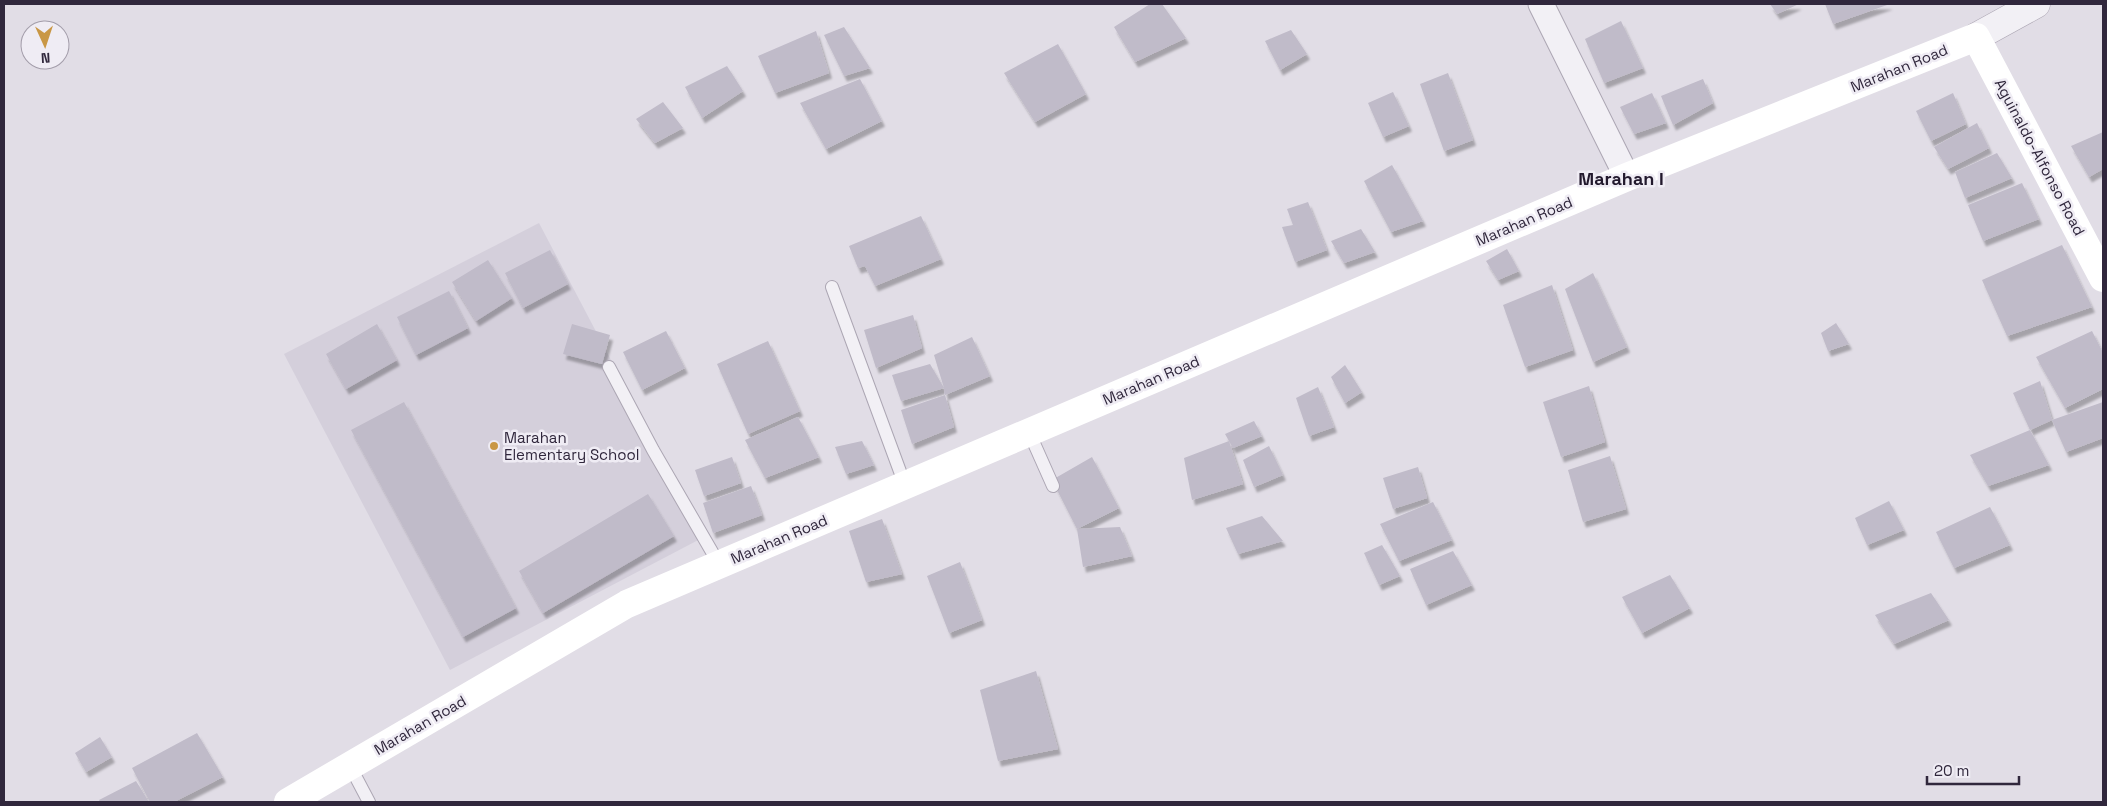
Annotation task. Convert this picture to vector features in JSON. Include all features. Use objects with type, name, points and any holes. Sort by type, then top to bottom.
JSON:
[{"type":"main road","name":"Marahan Road","points":[[288,802],[627,604],[1627,177],[1976,37]]},
{"type":"main road","name":"Aguinaldo-Alfonso Road","points":[[1976,37],[2103,278]]},
{"type":"street","points":[[1541,4],[1627,177]]},
{"type":"street","name":"Marahan Road","points":[[1976,37],[2036,4]]},
{"type":"lane","points":[[832,287],[905,485]]},
{"type":"lane","points":[[609,367],[653,450],[719,564]]},
{"type":"lane","points":[[1030,432],[1053,486]]},
{"type":"lane","points":[[350,766],[369,802]]},
{"type":"shaded area","name":"Marahan Elementary School","points":[[539,223],[704,537],[450,670],[284,354]]},
{"type":"building","points":[[1150,4],[1162,4],[1186,38],[1135,62],[1114,27]]},
{"type":"building","points":[[1770,4],[1799,4],[1777,14]]},
{"type":"building","points":[[1825,4],[1890,4],[1833,24]]},
{"type":"building","points":[[1621,21],[1643,68],[1604,83],[1585,39]]},
{"type":"building","points":[[844,27],[870,68],[844,76],[824,35]]},
{"type":"building","points":[[1291,30],[1307,54],[1280,70],[1265,41]]},
{"type":"building","points":[[816,31],[829,73],[775,93],[758,56]]},
{"type":"building","points":[[1058,44],[1086,94],[1035,122],[1004,73]]},
{"type":"building","points":[[727,66],[743,91],[702,118],[685,87]]},
{"type":"building","points":[[1448,73],[1473,140],[1444,151],[1420,84]]},
{"type":"building","points":[[860,79],[882,121],[826,149],[800,103]]},
{"type":"building","points":[[1703,79],[1713,103],[1673,125],[1661,96]]},
{"type":"building","points":[[1393,92],[1409,126],[1383,137],[1368,103]]},
{"type":"building","points":[[1652,93],[1666,123],[1634,134],[1620,107]]},
{"type":"building","points":[[1953,93],[1966,124],[1931,141],[1916,111]]},
{"type":"building","points":[[663,102],[683,128],[655,143],[636,119]]},
{"type":"building","points":[[1977,123],[1989,148],[1948,169],[1934,147]]},
{"type":"building","points":[[2103,132],[2103,169],[2089,177],[2071,146]]},
{"type":"building","points":[[1997,153],[2012,178],[1965,198],[1955,172]]},
{"type":"building","points":[[1392,165],[1423,221],[1391,232],[1364,181]]},
{"type":"building","points":[[2022,183],[2039,219],[1983,241],[1968,205]]},
{"type":"building","points":[[1308,202],[1327,250],[1295,262],[1282,227],[1293,225],[1287,209]]},
{"type":"building","points":[[921,216],[941,259],[875,286],[865,266],[858,268],[849,246]]},
{"type":"building","points":[[1361,229],[1375,252],[1344,263],[1331,241]]},
{"type":"building","points":[[2062,245],[2092,307],[2007,336],[1982,280]]},
{"type":"building","points":[[1507,249],[1519,271],[1498,280],[1486,261]]},
{"type":"building","points":[[550,250],[568,284],[523,308],[505,273]]},
{"type":"building","points":[[488,260],[512,298],[476,321],[452,282]]},
{"type":"building","points":[[1593,273],[1627,347],[1593,362],[1565,289]]},
{"type":"building","points":[[1552,285],[1573,350],[1525,367],[1503,305]]},
{"type":"building","points":[[449,291],[468,328],[416,355],[397,317]]},
{"type":"building","points":[[913,315],[922,348],[876,368],[864,330]]},
{"type":"building","points":[[1836,323],[1849,344],[1828,351],[1821,333]]},
{"type":"building","points":[[377,324],[397,360],[346,389],[326,354]]},
{"type":"building","points":[[572,324],[610,335],[602,364],[563,354]]},
{"type":"building","points":[[666,331],[685,368],[642,390],[623,352]]},
{"type":"building","points":[[2092,331],[2103,353],[2103,389],[2065,408],[2036,357]]},
{"type":"building","points":[[972,337],[990,376],[945,395],[934,355]]},
{"type":"building","points":[[768,341],[800,411],[748,434],[717,364]]},
{"type":"building","points":[[930,364],[944,388],[901,401],[892,375]]},
{"type":"building","points":[[1345,365],[1362,392],[1345,403],[1331,377]]},
{"type":"building","points":[[2040,381],[2052,420],[2030,430],[2013,393]]},
{"type":"building","points":[[1589,386],[1605,442],[1561,457],[1543,402]]},
{"type":"building","points":[[1318,387],[1334,427],[1309,436],[1296,398]]},
{"type":"building","points":[[945,395],[954,427],[912,444],[901,410]]},
{"type":"building","points":[[404,402],[516,608],[463,637],[351,430]]},
{"type":"building","points":[[2103,402],[2103,438],[2066,452],[2052,420]]},
{"type":"building","points":[[798,417],[819,457],[765,478],[745,440]]},
{"type":"building","points":[[1254,421],[1262,436],[1233,448],[1225,434]]},
{"type":"building","points":[[2030,430],[2049,465],[1988,486],[1970,455]]},
{"type":"building","points":[[862,441],[874,465],[846,474],[835,447]]},
{"type":"building","points":[[1229,441],[1243,484],[1192,500],[1184,458]]},
{"type":"building","points":[[1269,446],[1283,475],[1254,487],[1243,460]]},
{"type":"building","points":[[1610,456],[1626,509],[1583,522],[1568,470]]},
{"type":"building","points":[[732,457],[741,483],[704,496],[695,470]]},
{"type":"building","points":[[1092,457],[1119,508],[1077,529],[1052,480]]},
{"type":"building","points":[[1418,467],[1427,498],[1393,509],[1383,478]]},
{"type":"building","points":[[751,486],[762,515],[713,533],[703,503]]},
{"type":"building","points":[[648,494],[674,536],[543,613],[519,571]]},
{"type":"building","points":[[1889,501],[1904,530],[1867,545],[1855,518]]},
{"type":"building","points":[[1433,502],[1452,540],[1399,561],[1380,524]]},
{"type":"building","points":[[1990,507],[2010,545],[1954,568],[1936,532]]},
{"type":"building","points":[[1262,516],[1283,541],[1238,554],[1226,528]]},
{"type":"building","points":[[882,519],[902,574],[866,582],[849,531]]},
{"type":"building","points":[[1120,527],[1132,556],[1083,567],[1077,529]]},
{"type":"building","points":[[1382,545],[1400,576],[1379,585],[1364,553]]},
{"type":"building","points":[[1453,551],[1472,585],[1426,605],[1410,569]]},
{"type":"building","points":[[960,562],[982,620],[949,633],[927,576]]},
{"type":"building","points":[[1670,575],[1690,608],[1642,633],[1622,597]]},
{"type":"building","points":[[1931,593],[1949,620],[1894,644],[1875,615]]},
{"type":"building","points":[[1036,671],[1058,749],[998,761],[980,690]]},
{"type":"building","points":[[197,733],[223,777],[174,802],[150,802],[132,768]]},
{"type":"building","points":[[100,737],[112,757],[86,772],[75,753]]},
{"type":"building","points":[[136,781],[149,802],[100,802],[99,800]]},
{"type":"place","name":"Marahan Elementary School","points":[[494,446]]},
{"type":"district","name":"Marahan I","points":[[1621,178]]}]
